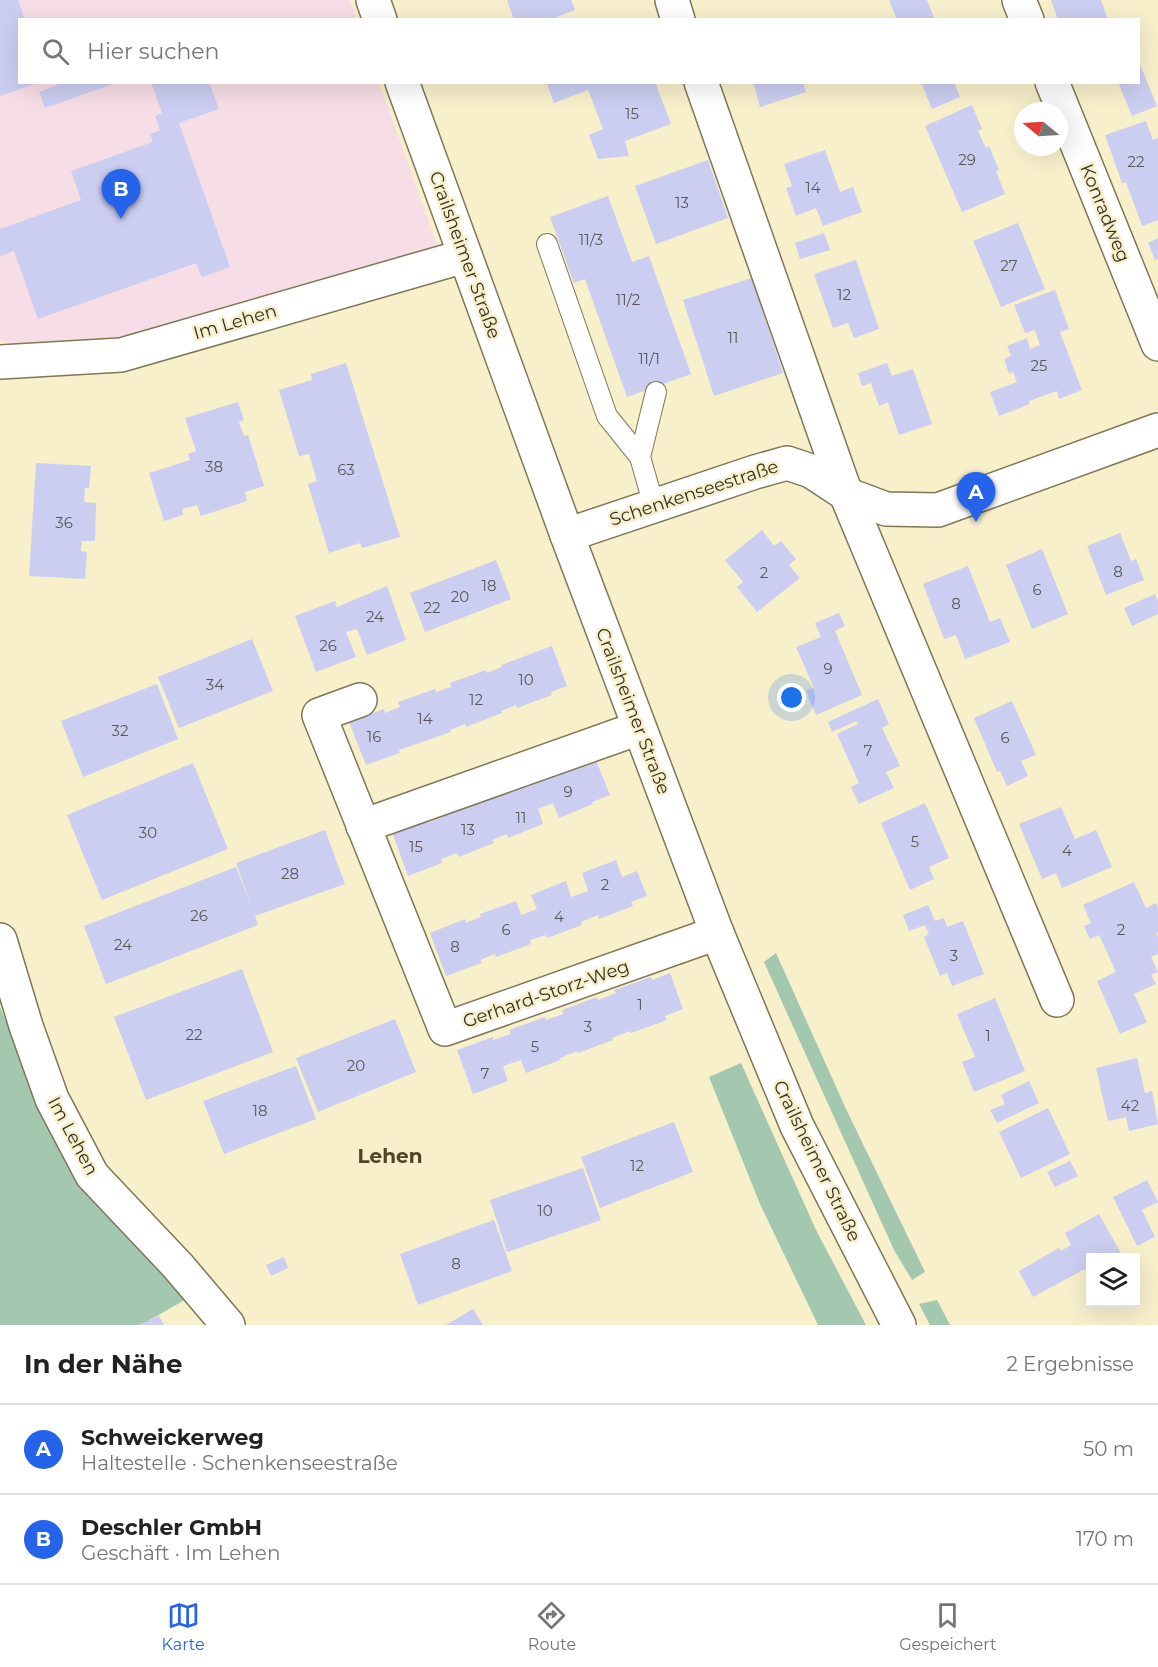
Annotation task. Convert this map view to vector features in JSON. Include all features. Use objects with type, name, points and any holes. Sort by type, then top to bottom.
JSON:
[{"type":"street","points":[[373,0],[379,18]]},
{"type":"street","points":[[672,0],[677,18]]},
{"type":"street","points":[[1019,0],[1025,18]]},
{"type":"street","name":"Crailsheimer Straße","points":[[403,84],[567,535],[717,933],[797,1126],[900,1325]]},
{"type":"street","points":[[702,84],[846,494],[1057,1000]]},
{"type":"street","name":"Konradweg","points":[[1053,84],[1158,344]]},
{"type":"street","name":"Im Lehen","points":[[0,362],[121,355],[465,256]]},
{"type":"street","name":"Schenkenseestraße","points":[[567,535],[787,463],[811,471],[846,494],[886,509],[938,510],[1158,430]]},
{"type":"street","name":"Gerhard-Storz-Weg","points":[[360,700],[320,715],[445,1029],[717,933]]},
{"type":"street","points":[[363,826],[639,728]]},
{"type":"street","name":"Im Lehen","points":[[0,939],[26,1026],[52,1099],[92,1175],[178,1266],[228,1325]]},
{"type":"lane","points":[[547,244],[606,416],[640,457],[654,506]]},
{"type":"lane","points":[[640,457],[656,392]]},
{"type":"shaded area","points":[[0,0],[350,0],[357,18],[18,18],[18,84],[379,84],[438,247],[115,350],[47,357],[0,340]]},
{"type":"green space","points":[[776,953],[846,1109],[925,1272],[912,1280],[894,1250],[764,962]]},
{"type":"green space","points":[[0,1007],[64,1160],[188,1298],[141,1325],[0,1325]]},
{"type":"green space","points":[[741,1063],[816,1230],[866,1325],[818,1325],[760,1204],[709,1077]]},
{"type":"green space","points":[[937,1300],[950,1325],[930,1325],[919,1304]]},
{"type":"building","points":[[0,0],[18,0],[24,18],[18,18],[18,84],[35,84],[0,96]]},
{"type":"building","points":[[507,0],[571,0],[575,10],[554,18],[513,18]]},
{"type":"building","points":[[889,0],[927,0],[934,18],[896,18]]},
{"type":"building","points":[[1051,0],[1101,0],[1107,18],[1057,18]]},
{"type":"building","points":[[1140,67],[1157,106],[1132,116],[1119,84],[1140,84]]},
{"type":"building","points":[[61,84],[113,84],[45,108],[39,92]]},
{"type":"building","points":[[152,84],[210,84],[219,109],[179,123],[230,267],[202,277],[196,263],[38,319],[14,251],[0,256],[0,229],[81,200],[71,171],[153,142],[150,134],[160,130],[155,116],[162,113]]},
{"type":"building","points":[[547,84],[656,84],[671,124],[625,141],[629,156],[598,159],[589,135],[603,129],[588,90],[554,103]]},
{"type":"building","points":[[754,84],[804,84],[806,92],[760,107]]},
{"type":"building","points":[[922,84],[955,84],[960,97],[932,109]]},
{"type":"building","points":[[972,105],[982,129],[978,131],[986,148],[989,146],[999,170],[996,171],[1005,194],[962,212],[925,126]]},
{"type":"building","points":[[1146,121],[1153,140],[1158,138],[1158,220],[1142,226],[1126,182],[1122,183],[1105,135]]},
{"type":"building","points":[[825,150],[840,192],[853,187],[862,212],[823,226],[816,208],[796,216],[786,188],[792,186],[784,164]]},
{"type":"building","points":[[708,160],[728,218],[656,244],[635,186]]},
{"type":"building","points":[[608,196],[632,262],[649,256],[691,374],[627,397],[585,279],[574,283],[550,217]]},
{"type":"building","points":[[1018,223],[1045,289],[1001,307],[973,241]]},
{"type":"building","points":[[824,233],[830,250],[800,259],[795,243]]},
{"type":"building","points":[[1158,238],[1158,259],[1155,260],[1148,243]]},
{"type":"building","points":[[856,260],[879,329],[854,338],[848,323],[833,328],[814,274]]},
{"type":"building","points":[[752,278],[783,373],[714,396],[683,300]]},
{"type":"building","points":[[1055,290],[1069,329],[1060,332],[1082,390],[1059,399],[1057,391],[1029,401],[1030,404],[999,416],[990,392],[1017,382],[1013,372],[1009,374],[1004,359],[1011,356],[1007,346],[1027,338],[1030,349],[1040,345],[1035,330],[1025,333],[1014,305]]},
{"type":"building","points":[[346,363],[400,537],[362,548],[360,543],[329,553],[308,484],[317,481],[309,454],[299,456],[279,390],[312,380],[311,374]]},
{"type":"building","points":[[887,363],[892,376],[913,369],[932,424],[899,435],[888,402],[879,406],[871,383],[862,386],[858,373]]},
{"type":"building","points":[[238,402],[244,420],[239,422],[244,436],[248,435],[264,486],[245,492],[247,501],[201,516],[197,505],[182,509],[183,515],[164,521],[149,473],[190,460],[188,454],[196,451],[185,418]]},
{"type":"building","points":[[36,463],[91,466],[89,488],[85,488],[84,502],[96,503],[95,541],[82,541],[81,551],[87,552],[85,579],[29,576]]},
{"type":"building","points":[[762,530],[774,546],[781,541],[796,559],[789,565],[800,578],[757,612],[737,587],[743,582],[725,560]]},
{"type":"building","points":[[1120,533],[1131,561],[1136,559],[1144,580],[1106,595],[1087,546]]},
{"type":"building","points":[[1042,549],[1068,614],[1032,629],[1006,565]]},
{"type":"building","points":[[496,560],[511,599],[425,632],[410,593]]},
{"type":"building","points":[[968,566],[990,622],[1000,618],[1010,642],[965,659],[956,635],[944,639],[923,584]]},
{"type":"building","points":[[387,586],[406,640],[367,655],[357,629],[346,632],[356,657],[316,672],[295,616],[335,601],[337,607]]},
{"type":"building","points":[[1155,594],[1158,614],[1132,626],[1124,608]]},
{"type":"building","points":[[839,613],[845,626],[835,631],[862,695],[816,715],[806,691],[814,688],[796,647],[821,637],[815,623]]},
{"type":"building","points":[[252,639],[273,691],[179,728],[158,677]]},
{"type":"building","points":[[552,646],[567,686],[551,692],[552,695],[517,708],[516,705],[466,727],[465,724],[450,730],[451,732],[399,750],[400,753],[366,765],[349,722],[384,709],[385,713],[400,707],[398,702],[435,689],[436,692],[451,687],[450,683],[486,670],[487,673],[502,667],[501,665]]},
{"type":"building","points":[[157,684],[178,739],[83,777],[61,721]]},
{"type":"building","points":[[878,699],[889,724],[882,728],[900,766],[886,772],[894,788],[859,804],[851,787],[859,783],[837,734],[858,724],[856,721],[832,732],[828,722]]},
{"type":"building","points":[[1012,701],[1036,755],[1021,761],[1028,776],[1007,786],[1000,771],[997,772],[974,718]]},
{"type":"building","points":[[595,758],[610,795],[559,818],[553,803],[538,809],[543,824],[508,838],[507,834],[492,840],[494,843],[459,857],[457,853],[441,859],[442,863],[408,876],[392,832],[426,820],[427,823],[443,817],[442,813],[477,800],[478,804],[493,798],[492,794],[527,781],[529,785]]},
{"type":"building","points":[[193,763],[228,849],[102,900],[67,815]]},
{"type":"building","points":[[925,803],[949,858],[929,867],[934,879],[910,890],[881,823]]},
{"type":"building","points":[[1061,807],[1075,839],[1096,830],[1112,867],[1062,888],[1056,873],[1042,879],[1019,824]]},
{"type":"building","points":[[325,830],[345,884],[255,916],[258,925],[106,984],[84,926],[236,867],[252,908],[236,863]]},
{"type":"building","points":[[616,860],[622,877],[637,871],[647,896],[631,902],[633,906],[599,919],[598,915],[581,922],[582,925],[547,938],[546,935],[530,940],[531,944],[496,957],[495,954],[480,960],[482,963],[446,976],[430,933],[465,919],[466,923],[481,917],[480,914],[516,901],[521,915],[537,909],[531,895],[566,881],[571,897],[588,891],[582,873]]},
{"type":"building","points":[[1134,882],[1146,908],[1156,903],[1158,908],[1158,932],[1156,933],[1158,954],[1151,957],[1158,972],[1151,975],[1156,984],[1134,994],[1147,1022],[1120,1034],[1097,981],[1116,972],[1099,935],[1090,939],[1084,926],[1091,923],[1083,905]]},
{"type":"building","points":[[928,905],[935,921],[944,918],[947,927],[963,921],[984,974],[952,986],[947,973],[940,976],[924,937],[929,934],[925,925],[909,931],[903,915]]},
{"type":"building","points":[[242,969],[273,1052],[146,1100],[114,1017]]},
{"type":"building","points":[[670,973],[683,1009],[665,1016],[667,1020],[631,1033],[630,1031],[612,1038],[613,1040],[578,1053],[577,1051],[526,1073],[521,1060],[503,1066],[508,1081],[473,1094],[457,1050],[493,1037],[493,1040],[511,1034],[509,1030],[545,1017],[546,1020],[563,1014],[562,1010],[597,997],[598,1000],[616,993],[614,990]]},
{"type":"building","points":[[995,998],[1025,1071],[974,1092],[962,1062],[975,1057],[957,1014]]},
{"type":"building","points":[[395,1019],[416,1072],[318,1112],[296,1058]]},
{"type":"building","points":[[1137,1058],[1145,1093],[1152,1091],[1158,1124],[1129,1131],[1126,1117],[1108,1121],[1096,1068]]},
{"type":"building","points":[[296,1066],[316,1119],[224,1154],[203,1101]]},
{"type":"building","points":[[1029,1081],[1039,1103],[997,1123],[990,1110],[1005,1104],[1001,1095]]},
{"type":"building","points":[[1048,1108],[1070,1154],[1021,1178],[999,1132]]},
{"type":"building","points":[[674,1122],[693,1172],[600,1208],[581,1157]]},
{"type":"building","points":[[1070,1161],[1078,1176],[1055,1187],[1047,1172]]},
{"type":"building","points":[[583,1168],[601,1220],[507,1252],[490,1200]]},
{"type":"building","points":[[1147,1180],[1158,1202],[1142,1210],[1155,1237],[1137,1246],[1113,1197]]},
{"type":"building","points":[[1099,1214],[1121,1253],[1086,1253],[1086,1271],[1085,1269],[1033,1297],[1019,1271],[1059,1248],[1061,1251],[1071,1245],[1065,1233]]},
{"type":"building","points":[[494,1220],[512,1271],[418,1305],[400,1254]]},
{"type":"building","points":[[284,1257],[288,1268],[271,1276],[266,1265]]},
{"type":"building","points":[[473,1309],[483,1325],[446,1325]]},
{"type":"building","points":[[159,1316],[164,1325],[138,1325]]},
{"type":"place","name":"Deschler GmbH","points":[[121,219]]},
{"type":"place","name":"Schweickerweg","points":[[976,522]]},
{"type":"district","name":"Lehen","points":[[390,1156]]}]
